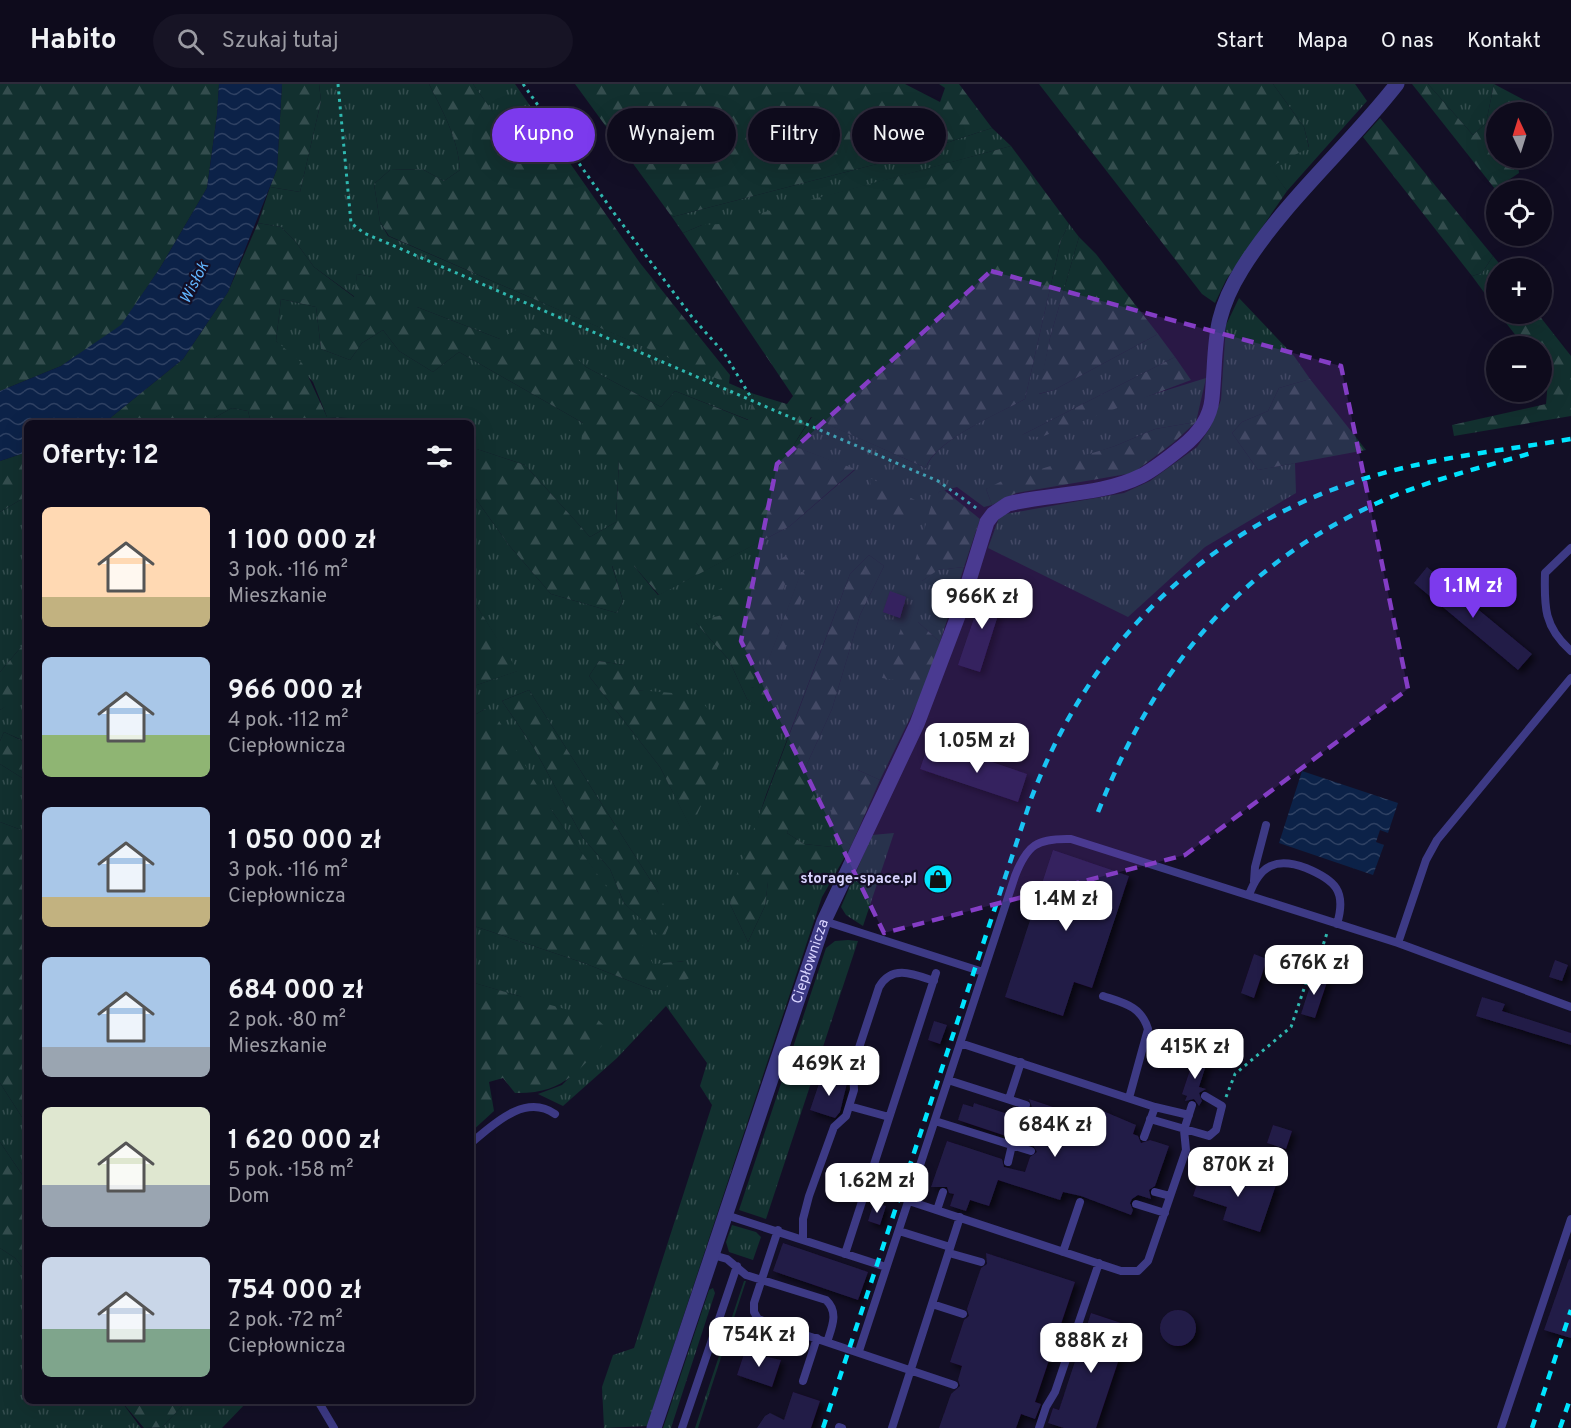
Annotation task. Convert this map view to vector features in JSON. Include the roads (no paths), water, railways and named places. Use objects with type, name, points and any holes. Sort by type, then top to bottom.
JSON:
[{"type":"street","name":"Ciepłownicza","points":[[654,1428],[824,921],[917,724],[994,513],[1020,501],[1123,483],[1142,476],[1194,437],[1204,426],[1212,404],[1219,316],[1243,267],[1298,195],[1361,128],[1397,84]]},
{"type":"lane","points":[[1571,548],[1545,573],[1544,600],[1554,635],[1571,651]]},
{"type":"lane","points":[[1398,943],[1426,860],[1437,840],[1571,678]]},
{"type":"lane","points":[[1249,895],[1266,825]]},
{"type":"lane","points":[[859,1351],[1024,854],[1038,842],[1053,838],[1071,838],[1398,943],[1571,1007]]},
{"type":"lane","points":[[1254,881],[1275,864],[1288,861],[1328,877],[1334,883],[1340,910],[1334,923]]},
{"type":"lane","points":[[824,921],[983,972]]},
{"type":"lane","points":[[803,1239],[803,1219],[809,1196],[834,1127],[846,1116],[854,1090],[853,1066],[882,981],[900,972],[935,977],[845,1254]]},
{"type":"lane","points":[[1103,996],[1130,1005],[1140,1012],[1148,1029],[1129,1098]]},
{"type":"lane","points":[[960,1043],[1155,1107],[1189,1115]]},
{"type":"lane","points":[[1009,1100],[1021,1062]]},
{"type":"lane","points":[[948,1080],[1026,1105]]},
{"type":"lane","points":[[1150,1119],[1204,1136],[1214,1134],[1222,1106],[1205,1096]]},
{"type":"lane","points":[[474,1141],[492,1126],[528,1105],[539,1106],[555,1114]]},
{"type":"lane","points":[[849,1106],[889,1117]]},
{"type":"lane","points":[[909,1201],[1129,1272],[1144,1267],[1186,1150],[1184,1130],[1192,1106]]},
{"type":"lane","points":[[1144,1137],[1155,1107]]},
{"type":"lane","points":[[935,1121],[1031,1151]]},
{"type":"lane","points":[[1008,1162],[1012,1145]]},
{"type":"lane","points":[[937,1210],[943,1192]]},
{"type":"lane","points":[[1155,1192],[1170,1196]]},
{"type":"lane","points":[[1063,1252],[1080,1202]]},
{"type":"lane","points":[[1136,1204],[1164,1212]]},
{"type":"lane","points":[[726,1215],[778,1230],[886,1267]]},
{"type":"lane","points":[[892,1428],[960,1218]]},
{"type":"lane","points":[[1501,1428],[1571,1219]]},
{"type":"lane","points":[[778,1230],[754,1312],[762,1321],[859,1351],[954,1385]]},
{"type":"lane","points":[[899,1231],[981,1263]]},
{"type":"lane","points":[[713,1255],[727,1259],[746,1275],[816,1296],[831,1305],[834,1316],[827,1342]]},
{"type":"lane","points":[[1039,1428],[1046,1407],[1056,1392],[1099,1263]]},
{"type":"lane","points":[[682,1428],[736,1266]]},
{"type":"lane","points":[[932,1304],[963,1314]]},
{"type":"lane","points":[[765,1350],[773,1325]]},
{"type":"lane","points":[[802,1381],[817,1338]]},
{"type":"lane","points":[[320,1404],[334,1428]]},
{"type":"water","name":"Wisłok","points":[[219,84],[282,84],[277,169],[228,292],[183,359],[108,420],[24,420],[24,453],[0,461],[0,391],[61,366],[121,325],[160,268],[207,188]]},
{"type":"water","points":[[1302,771],[1398,803],[1388,833],[1380,830],[1376,842],[1384,845],[1373,875],[1279,843]]},
{"type":"railway","points":[[823,1428],[1031,799],[1055,744],[1084,692],[1118,645],[1157,602],[1200,564],[1248,531],[1300,503],[1357,481],[1410,466],[1571,439]]},
{"type":"railway","points":[[1098,812],[1121,759],[1147,710],[1177,664],[1211,623],[1249,586],[1291,552],[1338,523],[1391,497],[1444,478],[1535,452]]},
{"type":"railway","points":[[1532,1428],[1571,1310]]},
{"type":"railway","points":[[1560,1428],[1571,1396]]},
{"type":"place","name":"storage-space.pl","points":[[938,879]]}]
